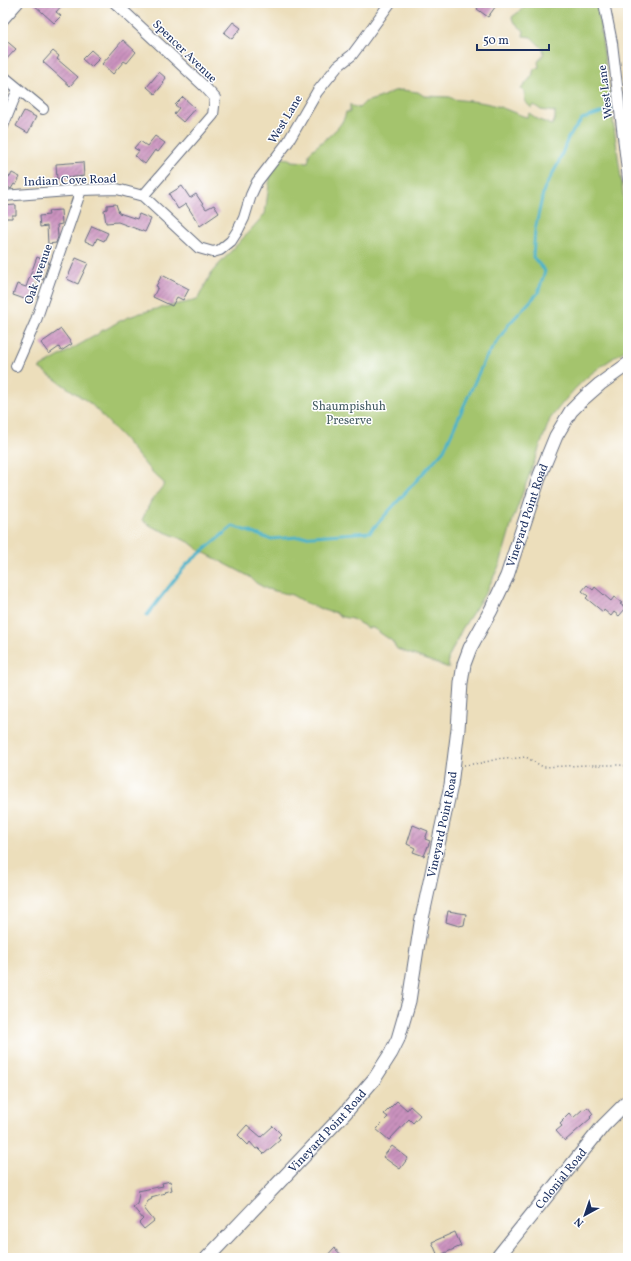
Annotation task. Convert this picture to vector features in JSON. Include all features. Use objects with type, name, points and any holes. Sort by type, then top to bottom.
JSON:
[{"type":"street","points":[[3,20],[18,3]]},
{"type":"street","name":"Spencer Avenue","points":[[116,3],[215,98],[213,115],[143,196]]},
{"type":"street","name":"West Lane","points":[[213,252],[225,247],[231,241],[244,218],[251,195],[257,182],[288,142],[317,92],[338,66],[352,55],[390,3]]},
{"type":"street","name":"West Lane","points":[[604,3],[612,43],[628,179]]},
{"type":"street","points":[[3,76],[43,110]]},
{"type":"street","points":[[3,126],[18,89]]},
{"type":"street","name":"Indian Cove Road","points":[[3,196],[81,190],[117,189],[143,196],[199,248],[213,252]]},
{"type":"street","name":"Oak Avenue","points":[[16,366],[35,324],[81,190]]},
{"type":"street","name":"Vineyard Point Road","points":[[207,1258],[345,1113],[375,1078],[391,1053],[400,1033],[409,1001],[421,923],[444,823],[454,764],[464,664],[470,648],[491,610],[507,576],[548,452],[556,436],[571,411],[600,384],[628,364]]},
{"type":"street","name":"Colonial Road","points":[[497,1258],[603,1126],[628,1101]]},
{"type":"path","points":[[454,764],[470,765],[502,758],[510,759],[526,757],[543,767],[596,765],[628,766]]},
{"type":"green space","name":"Shaumpishuh Preserve","points":[[527,3],[597,3],[626,215],[625,280],[628,305],[628,348],[586,378],[570,394],[550,419],[513,519],[500,564],[486,592],[462,629],[448,659],[449,668],[397,649],[392,641],[373,628],[368,628],[352,619],[342,617],[334,612],[329,612],[304,602],[292,595],[267,589],[256,583],[250,577],[199,550],[189,542],[153,527],[142,520],[151,501],[164,483],[149,469],[124,439],[91,404],[39,368],[101,331],[128,317],[151,310],[197,300],[212,272],[265,214],[271,170],[280,158],[290,159],[291,161],[308,162],[309,153],[341,124],[346,112],[350,112],[350,104],[359,108],[365,102],[379,98],[394,91],[402,90],[418,92],[424,96],[450,97],[453,99],[488,104],[501,107],[527,117],[529,113],[539,120],[552,125],[555,118],[555,112],[541,110],[534,105],[532,108],[526,103],[525,92],[521,89],[532,76],[534,69],[539,67],[538,62],[544,53],[542,48],[531,37],[523,36],[524,31],[513,21],[512,17]]},
{"type":"building","points":[[32,3],[64,3],[56,12],[61,16],[54,23]]},
{"type":"building","points":[[481,3],[498,3],[488,17],[477,9]]},
{"type":"building","points":[[233,22],[241,28],[232,39],[224,33]]},
{"type":"building","points":[[3,38],[16,49],[3,63]]},
{"type":"building","points":[[123,40],[136,52],[127,63],[124,61],[113,74],[102,64]]},
{"type":"building","points":[[91,50],[100,58],[91,67],[82,59]]},
{"type":"building","points":[[53,51],[59,56],[57,59],[78,77],[70,86],[43,62]]},
{"type":"building","points":[[159,72],[166,78],[155,94],[147,87]]},
{"type":"building","points":[[183,97],[195,108],[183,122],[174,114],[179,108],[175,105]]},
{"type":"building","points":[[24,111],[36,117],[28,133],[16,126]]},
{"type":"building","points":[[155,136],[165,143],[158,152],[155,150],[145,164],[135,156],[139,151],[134,148],[140,141],[147,146]]},
{"type":"building","points":[[83,162],[84,176],[57,179],[56,164]]},
{"type":"building","points":[[3,173],[10,177],[12,173],[20,177],[16,185],[14,184],[11,189],[3,184]]},
{"type":"building","points":[[182,186],[190,198],[196,194],[206,209],[214,205],[219,213],[200,226],[186,204],[178,209],[169,194]]},
{"type":"building","points":[[116,204],[119,213],[137,219],[139,214],[151,219],[145,232],[118,222],[106,223],[104,210],[107,209],[107,205]]},
{"type":"building","points":[[16,205],[16,215],[12,215],[12,218],[3,218],[3,206]]},
{"type":"building","points":[[61,210],[62,224],[57,225],[58,237],[56,243],[48,244],[47,226],[40,227],[39,216],[49,215],[48,211]]},
{"type":"building","points":[[92,226],[108,233],[104,241],[97,238],[94,245],[85,241]]},
{"type":"building","points":[[37,257],[49,262],[43,280],[38,278],[30,301],[13,295],[17,284],[26,287]]},
{"type":"building","points":[[76,258],[88,263],[78,284],[67,279]]},
{"type":"building","points":[[162,275],[189,289],[183,300],[177,297],[172,306],[153,297],[158,287],[156,286]]},
{"type":"building","points":[[61,329],[72,344],[61,351],[59,347],[49,354],[41,343]]},
{"type":"building","points":[[587,585],[593,590],[595,587],[611,601],[614,597],[626,608],[619,616],[614,612],[611,616],[604,610],[603,612],[586,598],[588,596],[582,591]]},
{"type":"building","points":[[413,825],[428,831],[425,839],[430,841],[424,856],[413,852],[415,848],[407,844]]},
{"type":"building","points":[[448,911],[466,914],[464,925],[459,926],[446,922]]},
{"type":"building","points":[[397,1101],[407,1110],[410,1106],[420,1115],[413,1123],[409,1119],[389,1140],[376,1129],[388,1117],[384,1114]]},
{"type":"building","points":[[588,1107],[593,1114],[590,1117],[591,1118],[565,1141],[556,1131],[562,1126],[560,1124],[563,1121],[562,1120],[569,1113],[573,1118],[583,1109],[584,1110]]},
{"type":"building","points":[[247,1125],[261,1137],[273,1126],[281,1134],[278,1137],[280,1140],[264,1154],[258,1148],[256,1149],[250,1142],[248,1145],[238,1135]]},
{"type":"building","points":[[392,1146],[408,1158],[400,1169],[383,1157]]},
{"type":"building","points":[[170,1181],[172,1190],[151,1197],[152,1199],[148,1201],[144,1208],[154,1221],[144,1229],[139,1223],[143,1219],[133,1207],[137,1204],[139,1194],[138,1191],[163,1186],[162,1183]]},
{"type":"building","points":[[455,1232],[461,1246],[438,1256],[432,1242]]},
{"type":"building","points":[[334,1248],[345,1258],[325,1258]]},
{"type":"waterway","points":[[147,615],[186,565],[233,526],[270,539],[370,532],[444,450],[485,359],[509,324],[538,293],[545,271],[533,257],[535,230],[544,189],[558,164],[568,138],[582,119],[615,108]]}]
